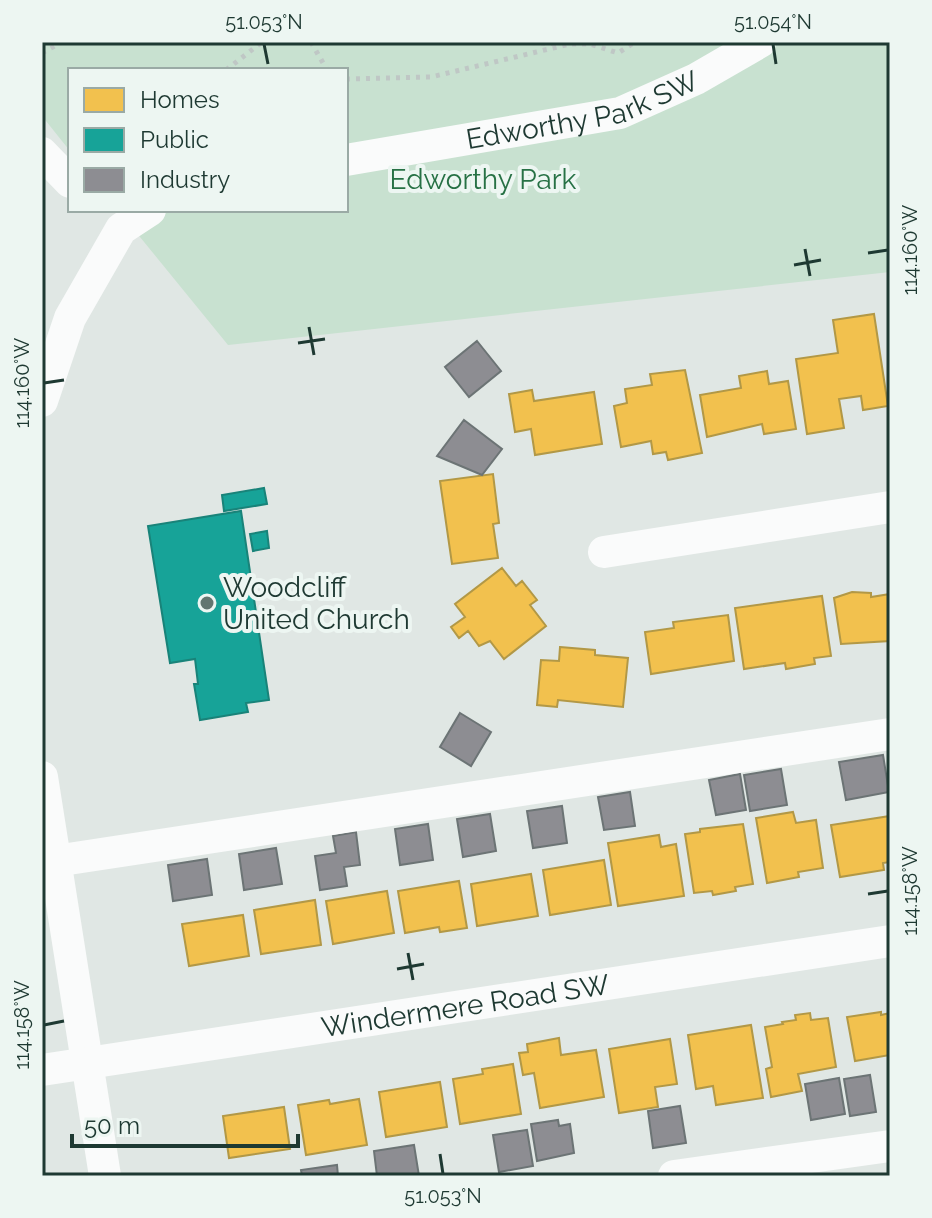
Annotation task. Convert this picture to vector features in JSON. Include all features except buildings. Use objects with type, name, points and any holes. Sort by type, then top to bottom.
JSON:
[{"type":"street","name":"Edworthy Park SW","points":[[348,160],[620,113],[696,79],[760,42]]},
{"type":"street","points":[[42,153],[68,180]]},
{"type":"street","points":[[42,401],[70,318],[110,219],[141,212]]},
{"type":"street","points":[[604,552],[890,507]]},
{"type":"street","points":[[48,862],[890,734]]},
{"type":"street","points":[[42,777],[48,862],[89,1064],[105,1176]]},
{"type":"street","name":"Windermere Road SW","points":[[42,1070],[890,941]]},
{"type":"street","points":[[674,1176],[890,1146]]},
{"type":"path","points":[[42,53],[62,42]]},
{"type":"path","points":[[229,68],[262,42]]},
{"type":"path","points":[[311,42],[326,68]]},
{"type":"path","points":[[521,42],[590,44],[618,53],[635,42]]},
{"type":"path","points":[[348,79],[431,77],[570,44]]},
{"type":"green space","name":"Edworthy Park","points":[[42,42],[890,42],[890,272],[228,345],[120,212],[348,212],[348,68],[68,68],[68,148],[42,116]]},
{"type":"place","name":"Woodcliff United Church","points":[[207,603]]}]
